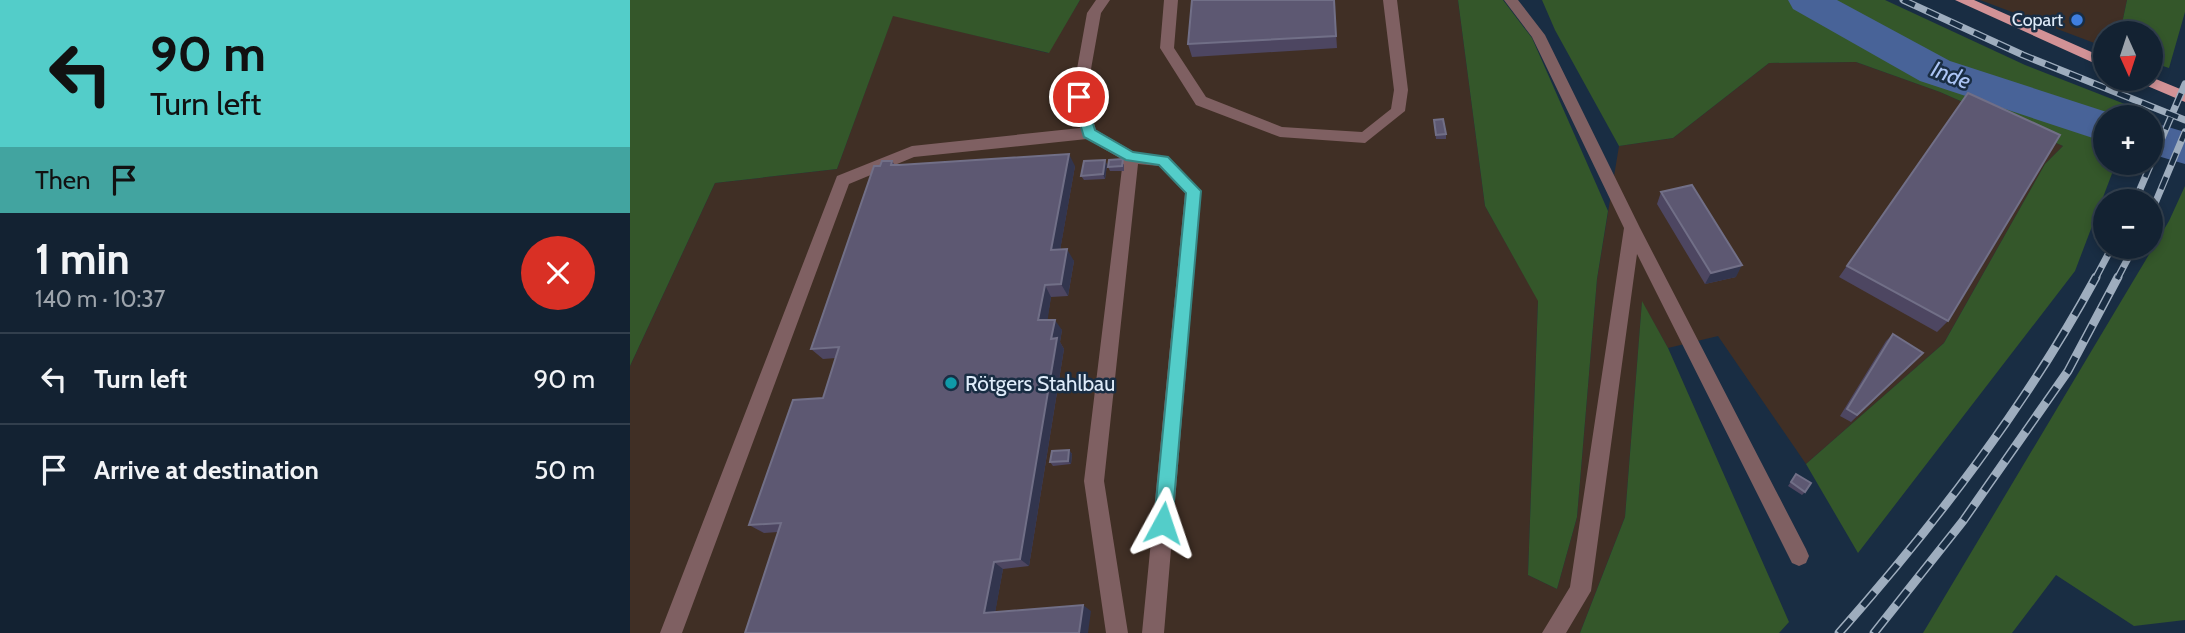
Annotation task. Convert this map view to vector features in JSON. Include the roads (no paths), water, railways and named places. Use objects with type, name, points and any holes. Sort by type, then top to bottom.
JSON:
[{"type":"main road","points":[[1962,0],[2093,58]]},
{"type":"main road","points":[[2163,88],[2185,97]]},
{"type":"lane","points":[[1089,133],[1079,97],[1094,13],[1103,0]]},
{"type":"lane","points":[[1171,0],[1167,48],[1201,101],[1280,132],[1365,138],[1398,111],[1401,90],[1390,0]]},
{"type":"lane","points":[[1511,0],[1538,36],[1632,228],[1800,556]]},
{"type":"lane","points":[[671,633],[843,180],[912,152],[1089,133],[1131,157],[1163,160],[1194,191],[1153,633]]},
{"type":"lane","points":[[1117,633],[1094,481],[1131,157]]},
{"type":"lane","points":[[1553,633],[1580,591],[1632,228]]},
{"type":"waterway","name":"Inde","points":[[1807,0],[1935,71],[2093,122]]},
{"type":"waterway","name":"Inde","points":[[2163,142],[2185,148]]},
{"type":"railway","points":[[1903,0],[2023,55],[2172,115]]},
{"type":"railway","points":[[2172,115],[2185,84]]},
{"type":"railway","points":[[2140,189],[2172,115]]},
{"type":"railway","points":[[2172,115],[2185,120]]},
{"type":"railway","points":[[2161,189],[2185,132]]},
{"type":"railway","points":[[2095,279],[2106,259]]},
{"type":"railway","points":[[2117,279],[2128,259]]},
{"type":"railway","points":[[1839,633],[1910,549],[1978,462],[2040,372],[2096,277]]},
{"type":"railway","points":[[1874,633],[1963,521],[2068,371],[2118,277]]},
{"type":"place","name":"Copart","points":[[2077,20]]},
{"type":"place","name":"Rötgers Stahlbau","points":[[951,383]]}]
